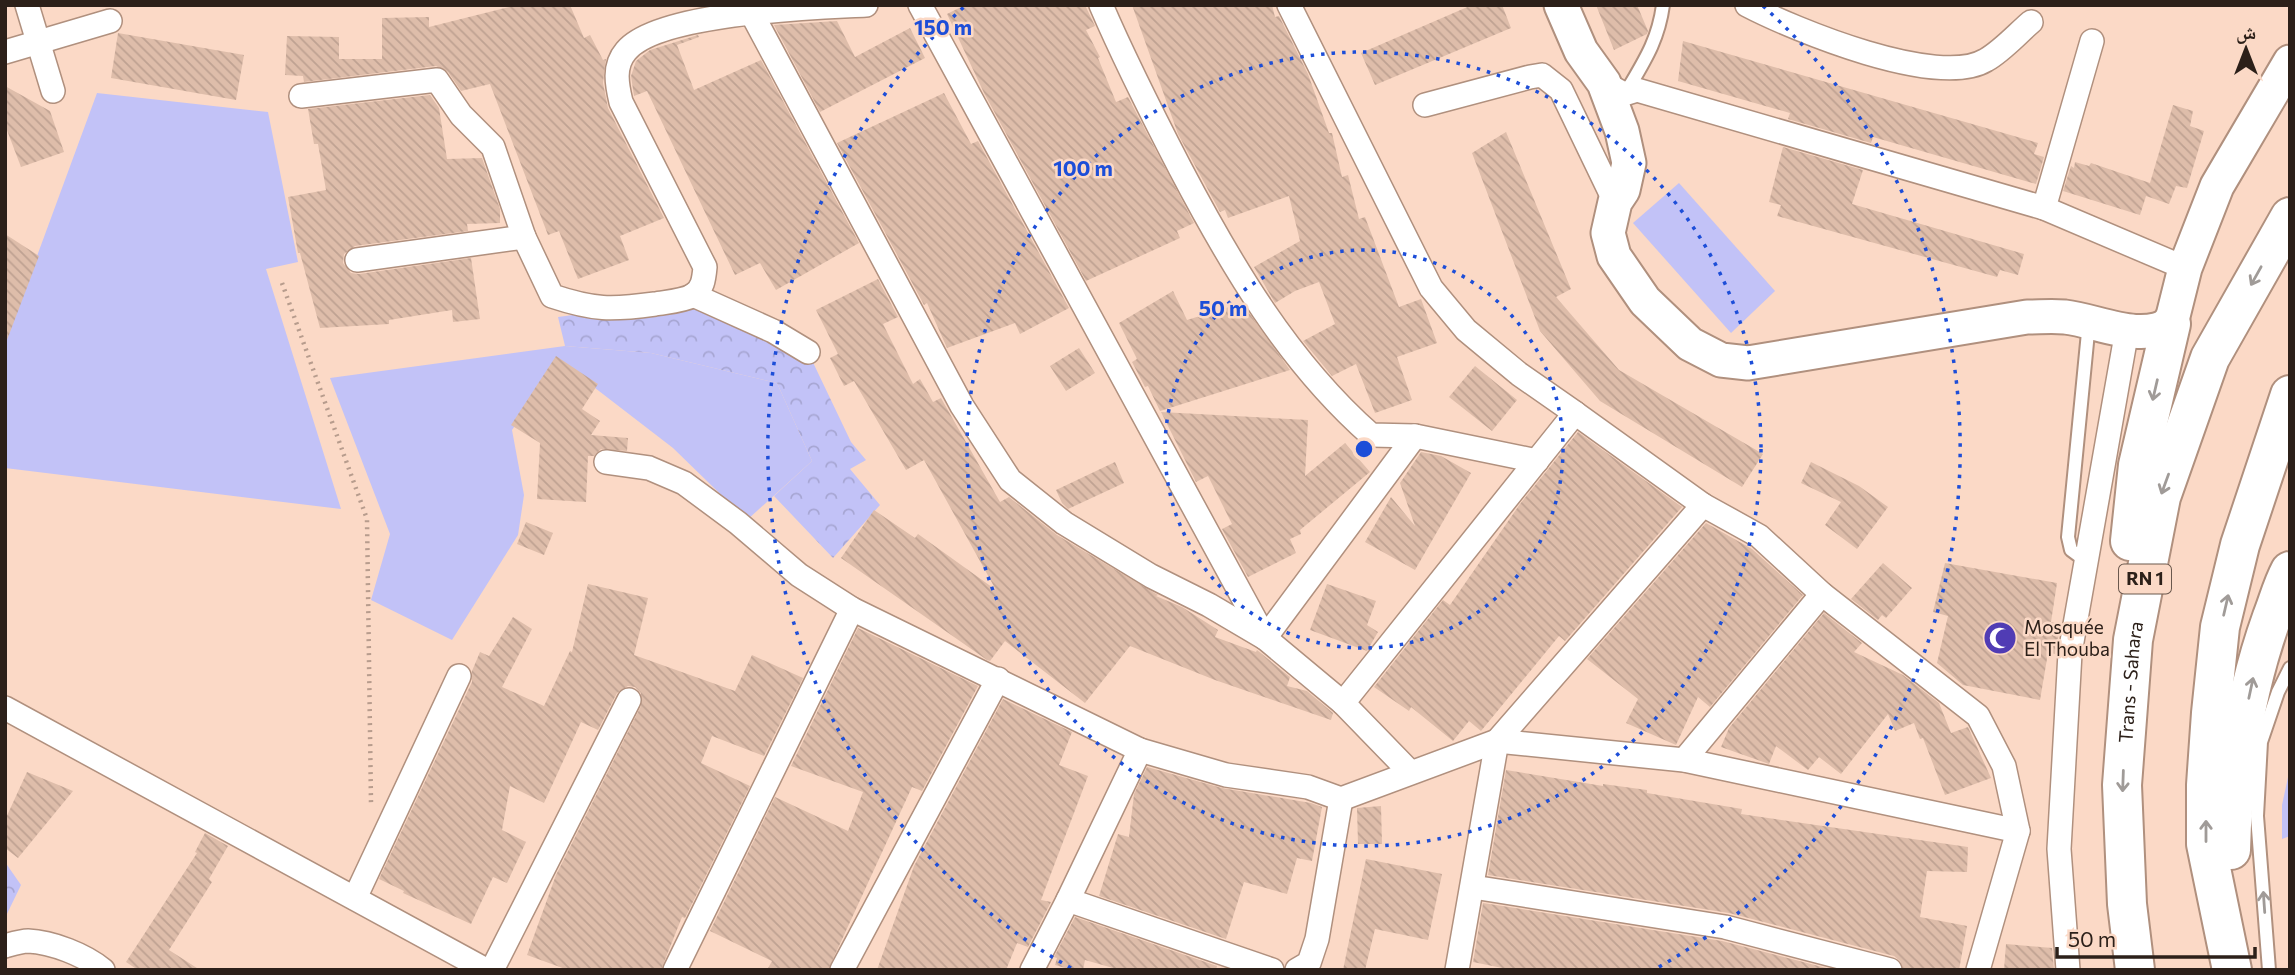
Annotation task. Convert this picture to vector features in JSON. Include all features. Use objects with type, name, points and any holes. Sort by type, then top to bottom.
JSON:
[{"type":"highway","name":"Trans - Sahara","points":[[2135,970],[2127,904],[2122,785],[2133,640],[2161,497],[2210,358],[2290,217]]},
{"type":"highway","points":[[2133,640],[2126,573],[2138,465],[2171,324]]},
{"type":"highway","points":[[2231,960],[2206,844],[2206,785],[2211,713],[2220,627],[2240,545],[2290,395]]},
{"type":"highway","points":[[2231,960],[2233,801],[2242,731],[2256,661],[2290,571]]},
{"type":"street","points":[[27,5],[53,91]]},
{"type":"street","points":[[302,96],[437,80],[461,115],[493,147],[524,237],[552,296],[579,305],[612,310],[670,302],[693,295],[704,282],[705,267],[621,102],[615,78],[625,52],[644,37],[666,29],[751,12],[866,5]]},
{"type":"street","points":[[920,5],[1265,638]]},
{"type":"street","points":[[1101,5],[1130,72],[1211,226],[1284,341],[1341,409],[1371,435],[1415,436],[1537,461]]},
{"type":"street","points":[[1289,5],[1431,288],[1466,331],[1518,374],[1703,505],[1759,536],[1822,594],[1978,716],[2004,766],[2018,831],[1978,970]]},
{"type":"street","points":[[1561,5],[1581,51],[1614,89],[1629,163],[1623,190],[1615,202],[1608,233],[1614,257],[1645,301],[1690,344],[1721,360],[1748,363],[2026,317],[2064,317],[2127,331],[2162,330],[2171,324],[2185,268],[2217,186],[2290,62]]},
{"type":"street","points":[[1747,5],[1777,21],[1871,54],[1948,70],[1985,61],[2031,22]]},
{"type":"street","points":[[751,12],[962,406],[1010,480],[1064,523],[1151,576],[1209,605],[1265,638],[1343,703],[1410,772]]},
{"type":"street","points":[[5,52],[110,21]]},
{"type":"street","points":[[2044,208],[2092,41]]},
{"type":"street","points":[[1425,105],[1542,75],[1561,90],[1615,202]]},
{"type":"street","points":[[1614,89],[1637,90],[2044,208],[2185,268]]},
{"type":"street","points":[[357,260],[524,237]]},
{"type":"street","points":[[693,295],[773,331],[808,352]]},
{"type":"street","points":[[2068,970],[2059,849],[2070,653],[2127,331]]},
{"type":"street","points":[[1343,703],[1575,413]]},
{"type":"street","points":[[1265,638],[1415,436]]},
{"type":"street","points":[[606,462],[649,468],[684,483],[738,523],[799,575],[852,608],[1140,750],[1226,775],[1308,788],[1341,799],[1497,741],[1684,760],[2018,831]]},
{"type":"street","points":[[1457,970],[1497,741],[1703,505]]},
{"type":"street","points":[[1684,760],[1822,594]]},
{"type":"street","points":[[675,970],[852,608]]},
{"type":"street","points":[[355,898],[459,676]]},
{"type":"street","points":[[842,970],[998,679]]},
{"type":"street","points":[[492,970],[629,700]]},
{"type":"street","points":[[5,708],[355,898],[473,967]]},
{"type":"street","points":[[1032,970],[1140,750]]},
{"type":"street","points":[[1297,970],[1309,963],[1317,939],[1341,799]]},
{"type":"street","points":[[1473,887],[1725,927],[1890,970]]},
{"type":"street","points":[[1068,900],[1272,970]]},
{"type":"street","points":[[5,946],[26,941],[51,946],[103,970]]},
{"type":"lane","points":[[1614,89],[1654,42],[1660,27],[1662,5]]},
{"type":"lane","points":[[2087,561],[2071,550],[2068,537],[2089,322]]},
{"type":"lane","points":[[2269,970],[2258,816],[2261,743],[2278,692],[2290,668]]},
{"type":"path","points":[[282,283],[367,519],[371,807]]},
{"type":"green space","points":[[97,93],[268,112],[298,262],[266,269],[341,509],[5,468],[5,343]]},
{"type":"green space","points":[[1679,183],[1775,291],[1731,333],[1633,223]]},
{"type":"green space","points":[[693,295],[808,352],[851,442],[866,460],[850,469],[880,505],[833,558],[774,496],[812,461],[777,383],[651,353],[565,346],[558,317],[670,302]]},
{"type":"green space","points":[[565,346],[651,353],[777,383],[812,461],[747,520],[673,448],[560,361],[512,430],[524,495],[518,535],[452,640],[371,600],[390,534],[330,378]]},
{"type":"green space","points":[[2290,768],[2290,836],[2282,839],[2282,805]]},
{"type":"green space","points":[[5,862],[21,885],[5,918]]},
{"type":"building","points":[[517,5],[570,5],[584,38],[590,35],[603,60],[606,59],[603,83],[608,108],[664,218],[620,236],[629,260],[578,279],[559,231],[548,235],[490,84],[461,91],[448,72],[436,66],[304,82],[303,76],[285,75],[287,36],[339,37],[339,59],[382,59],[382,18],[429,17],[429,27]]},
{"type":"building","points":[[965,5],[1085,5],[1095,26],[1086,30],[1100,57],[1098,58],[1116,102],[1128,97],[1194,223],[1177,231],[1180,238],[1086,281],[984,93],[947,14]]},
{"type":"building","points":[[1132,5],[1272,5],[1275,17],[1279,16],[1308,74],[1329,133],[1332,133],[1342,177],[1348,175],[1359,219],[1365,217],[1399,307],[1421,299],[1437,343],[1397,357],[1412,400],[1375,413],[1356,364],[1332,376],[1303,341],[1335,324],[1319,282],[1295,291],[1275,303],[1254,267],[1300,241],[1289,196],[1228,218],[1225,210],[1220,212],[1178,134]]},
{"type":"building","points":[[1472,5],[1502,5],[1511,28],[1375,85],[1361,53]]},
{"type":"building","points":[[1596,5],[1637,5],[1647,34],[1614,50]]},
{"type":"building","points":[[837,21],[855,57],[910,28],[925,58],[820,112],[774,25]]},
{"type":"building","points":[[118,33],[244,55],[236,100],[111,78]]},
{"type":"building","points":[[698,35],[699,37],[677,45],[694,90],[761,60],[859,243],[776,290],[760,263],[735,275],[647,91],[634,96],[631,76],[636,61],[650,50]]},
{"type":"building","points":[[1683,41],[2038,143],[2034,154],[2044,157],[2036,184],[1873,137],[1871,143],[1788,119],[1790,113],[1678,81]]},
{"type":"building","points":[[5,86],[50,111],[64,152],[21,167],[5,125]]},
{"type":"building","points":[[944,93],[971,144],[978,141],[1069,308],[1020,334],[1015,323],[947,348],[927,303],[924,305],[837,143]]},
{"type":"building","points":[[430,95],[439,108],[447,159],[482,158],[500,209],[500,223],[467,224],[468,231],[355,246],[344,254],[343,263],[351,273],[359,274],[471,258],[480,319],[453,322],[452,310],[389,320],[389,324],[320,328],[298,253],[288,197],[326,190],[318,144],[314,144],[308,109]]},
{"type":"building","points":[[2173,105],[2193,111],[2190,126],[2204,131],[2187,188],[2176,186],[2169,204],[2146,196],[2140,215],[2063,191],[2071,166],[2074,168],[2075,162],[2089,166],[2091,163],[2150,183]]},
{"type":"building","points":[[1506,132],[1571,289],[1556,297],[1619,370],[1763,454],[1742,487],[1600,401],[1540,331],[1472,153]]},
{"type":"building","points":[[1783,147],[1863,170],[1852,204],[2024,254],[2018,275],[2000,270],[1997,277],[1777,216],[1781,205],[1769,202]]},
{"type":"building","points":[[5,234],[39,256],[7,340],[5,339]]},
{"type":"building","points":[[878,279],[898,317],[883,324],[913,384],[920,379],[933,402],[941,398],[1000,502],[1009,497],[1057,535],[1158,595],[1156,596],[1182,607],[1218,630],[1215,637],[1256,652],[1257,650],[1290,677],[1287,686],[1307,691],[1333,713],[1331,720],[1215,680],[1130,646],[1085,703],[1005,641],[990,661],[987,660],[841,558],[874,510],[915,538],[918,534],[996,590],[924,460],[906,470],[854,381],[844,386],[830,358],[838,354],[816,310]]},
{"type":"building","points":[[1173,291],[1187,320],[1242,303],[1290,370],[1160,411],[1132,362],[1137,359],[1119,323]]},
{"type":"building","points":[[1079,348],[1095,373],[1066,391],[1050,366]]},
{"type":"building","points":[[556,356],[598,384],[582,409],[600,421],[591,435],[628,438],[627,451],[601,449],[594,456],[588,456],[586,502],[537,499],[540,443],[511,425]]},
{"type":"building","points":[[1475,366],[1517,400],[1492,431],[1449,397]]},
{"type":"building","points":[[1161,412],[1308,420],[1305,476],[1345,443],[1370,472],[1300,530],[1301,534],[1290,539],[1296,553],[1248,577],[1222,529],[1232,524],[1208,476],[1196,482]]},
{"type":"building","points":[[1578,432],[1682,507],[1565,641],[1559,636],[1481,731],[1469,721],[1453,741],[1411,707],[1409,711],[1374,687],[1443,600],[1450,605],[1520,504]]},
{"type":"building","points":[[1421,452],[1441,456],[1471,473],[1415,570],[1365,542],[1391,497],[1415,526],[1400,483]]},
{"type":"building","points":[[1115,462],[1124,483],[1068,509],[1062,503],[1056,490]]},
{"type":"building","points":[[1811,462],[1859,486],[1888,507],[1857,549],[1825,525],[1841,502],[1801,483]]},
{"type":"building","points":[[526,522],[553,533],[544,555],[517,544]]},
{"type":"building","points":[[1706,523],[1752,549],[1803,595],[1710,707],[1698,697],[1676,745],[1626,723],[1638,699],[1587,659]]},
{"type":"building","points":[[1883,563],[1912,588],[1886,618],[1882,615],[1878,620],[1851,599]]},
{"type":"building","name":"Mosquée El Thouba","points":[[1945,563],[2057,583],[2051,622],[2060,624],[2056,654],[2048,653],[2040,700],[1963,685],[1937,663],[1948,616],[1933,612]]},
{"type":"building","points":[[588,584],[648,598],[634,655],[735,691],[752,655],[803,678],[764,756],[712,736],[701,763],[750,786],[685,918],[682,917],[661,970],[568,970],[527,955],[556,875],[641,706],[641,693],[635,687],[628,686],[617,693],[598,730],[581,722],[544,803],[510,786],[502,830],[526,842],[507,883],[493,877],[471,924],[379,879],[472,682],[472,671],[480,652],[489,656],[513,617],[532,629],[502,687],[544,706],[570,651],[572,652]]},
{"type":"building","points":[[1327,584],[1376,601],[1367,625],[1378,632],[1367,651],[1310,630]]},
{"type":"building","points":[[1824,613],[1862,643],[1854,652],[1903,675],[1939,703],[1951,733],[1968,727],[1991,778],[1945,795],[1923,738],[1920,739],[1914,723],[1895,731],[1888,714],[1841,774],[1819,757],[1808,770],[1776,746],[1769,764],[1721,747],[1729,728]]},
{"type":"building","points":[[858,628],[978,686],[922,791],[912,787],[828,970],[767,970],[772,961],[710,931],[775,797],[848,831],[863,792],[791,766]]},
{"type":"building","points":[[1003,699],[1072,732],[1059,765],[1088,776],[1041,900],[1051,902],[1028,947],[1017,943],[1006,970],[877,970],[914,866]]},
{"type":"building","points":[[1147,767],[1222,788],[1322,807],[1312,861],[1297,858],[1287,894],[1244,882],[1226,939],[1099,896],[1118,834],[1129,837],[1134,794]]},
{"type":"building","points":[[1506,770],[1603,786],[1647,790],[1647,793],[1742,809],[1741,814],[1968,847],[1967,872],[1927,871],[1920,917],[1967,926],[1959,970],[1904,970],[1894,956],[1729,913],[1488,875]]},
{"type":"building","points":[[27,772],[73,791],[18,858],[5,848],[5,820]]},
{"type":"building","points":[[1381,806],[1382,844],[1358,844],[1357,808]]},
{"type":"building","points":[[205,833],[228,846],[209,879],[212,882],[169,950],[200,970],[138,970],[126,962],[197,853],[195,852]]},
{"type":"building","points":[[1366,859],[1442,874],[1428,940],[1375,929],[1365,970],[1343,970]]},
{"type":"building","points":[[1483,903],[1722,941],[1834,970],[1512,970],[1473,962]]},
{"type":"building","points":[[1075,917],[1217,966],[1216,970],[1120,970],[1085,960],[1083,970],[1055,965],[1057,958],[1054,957]]},
{"type":"building","points":[[2006,944],[2052,948],[2054,970],[2004,970]]},
{"type":"place","name":"Mosquée El Thouba","points":[[2000,638]]}]
